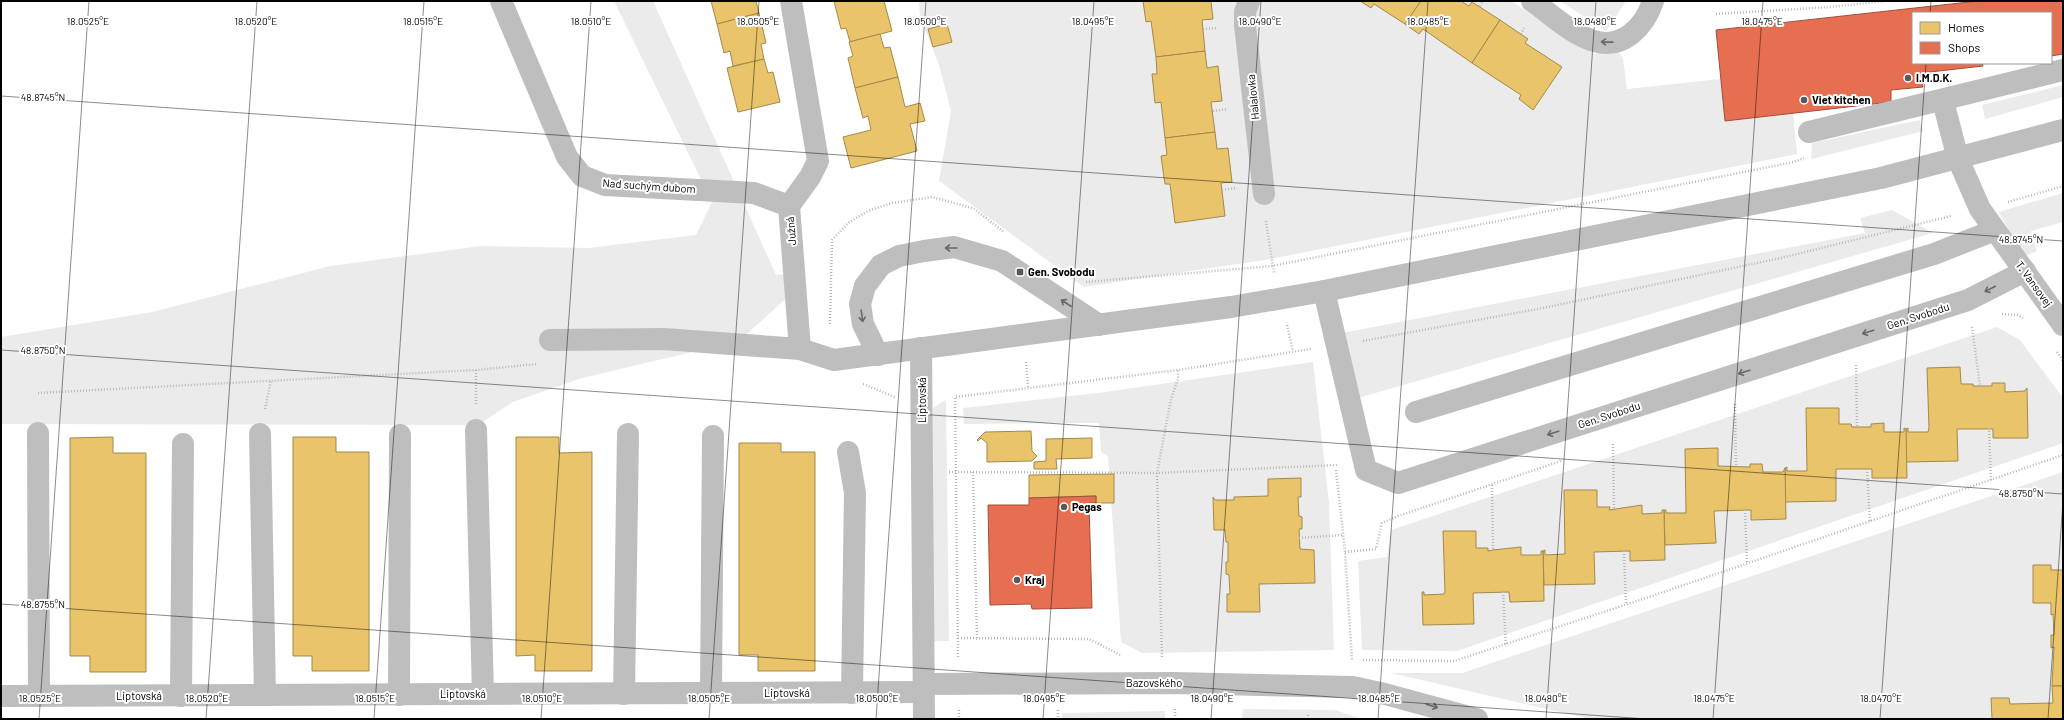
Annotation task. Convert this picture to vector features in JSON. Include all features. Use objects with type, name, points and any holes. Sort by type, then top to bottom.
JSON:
[{"type":"street","name":"Nad suchým dubom","points":[[501,1],[568,157],[582,176],[605,185],[754,193],[789,206]]},
{"type":"street","name":"Južná","points":[[792,1],[818,161],[810,177],[789,206],[800,349]]},
{"type":"street","points":[[1532,1],[1579,34],[1594,41],[1618,42],[1631,41],[1649,13],[1653,1]]},
{"type":"street","name":"Halalovka","points":[[1246,5],[1245,25],[1264,194]]},
{"type":"street","points":[[1809,132],[1943,101],[2063,70]]},
{"type":"street","name":"T. Vansovej","points":[[1943,101],[1958,159],[1980,209],[2063,325]]},
{"type":"street","points":[[550,340],[664,339],[800,349],[834,360],[1099,325],[1280,299],[1324,291],[1881,178],[1958,159],[2063,130]]},
{"type":"street","points":[[1416,412],[1934,254],[1995,230]]},
{"type":"street","points":[[878,355],[863,324],[860,304],[865,286],[881,266],[899,256],[924,251],[954,247],[1002,261],[1099,325]]},
{"type":"street","name":"Gen. Svobodu","points":[[1324,291],[1366,470],[1398,483],[1968,300],[2025,271]]},
{"type":"street","name":"Liptovská","points":[[921,348],[924,719]]},
{"type":"street","points":[[476,430],[483,694]]},
{"type":"street","points":[[38,433],[39,696]]},
{"type":"street","points":[[260,434],[265,695]]},
{"type":"street","points":[[624,694],[628,434]]},
{"type":"street","points":[[399,695],[400,435]]},
{"type":"street","points":[[711,693],[713,436]]},
{"type":"street","points":[[181,696],[184,444]]},
{"type":"street","points":[[848,452],[855,493],[852,693]]},
{"type":"street","name":"Bazovského","points":[[924,688],[959,684],[1162,683],[1353,687],[1385,694],[1476,719]]},
{"type":"street","name":"Liptovská","points":[[1,696],[852,693],[924,688]]},
{"type":"path","points":[[1480,6],[1483,1]]},
{"type":"path","points":[[1716,14],[1830,7],[1886,1]]},
{"type":"path","points":[[1082,287],[1086,282],[1272,266],[1804,160],[1809,132]]},
{"type":"path","points":[[959,684],[955,396],[1178,370],[1336,346],[1544,308],[1781,258],[1980,209],[2063,186]]},
{"type":"path","points":[[830,324],[832,240],[848,222],[868,211],[892,203],[932,197],[973,208],[1006,234]]},
{"type":"path","points":[[1266,220],[1272,266],[1280,299]]},
{"type":"path","points":[[1972,322],[1980,386]]},
{"type":"path","points":[[1855,362],[1857,427]]},
{"type":"path","points":[[38,393],[476,370],[544,364]]},
{"type":"path","points":[[476,370],[476,430]]},
{"type":"path","points":[[1162,683],[1157,472],[1171,399],[1178,379],[1178,370]]},
{"type":"path","points":[[861,383],[892,398],[922,395]]},
{"type":"path","points":[[1735,401],[1736,467]]},
{"type":"path","points":[[1989,428],[1991,481]]},
{"type":"path","points":[[1613,444],[1614,510]]},
{"type":"path","points":[[1344,660],[1454,661],[1506,646],[1991,481],[2063,455]]},
{"type":"path","points":[[922,473],[1157,472],[1336,465]]},
{"type":"path","points":[[1867,469],[1870,522]]},
{"type":"path","points":[[973,472],[977,638]]},
{"type":"path","points":[[1492,485],[1493,550]]},
{"type":"path","points":[[1352,660],[1345,552],[1376,549],[1382,523],[1429,506]]},
{"type":"path","points":[[1745,510],[1747,564]]},
{"type":"path","points":[[1300,538],[1343,535]]},
{"type":"path","points":[[1624,551],[1626,605]]},
{"type":"path","points":[[1503,592],[1506,646]]},
{"type":"path","points":[[958,638],[1088,639],[1122,656]]},
{"type":"shaded area","points":[[614,1],[653,1],[776,275],[792,273],[801,285],[739,341],[582,378],[513,402],[478,425],[1,424],[1,337],[152,312],[330,266],[481,246],[588,248],[696,235],[712,202]]},
{"type":"shaded area","points":[[919,1],[1511,1],[1595,54],[1618,51],[1623,59],[1627,89],[1721,79],[1793,113],[1797,154],[1271,259],[1084,287],[939,181],[951,111],[939,65],[920,16]]},
{"type":"shaded area","points":[[1560,1],[1624,1],[1625,3],[1606,31]]},
{"type":"shaded area","points":[[2063,85],[2063,97],[1985,119],[1982,105]]},
{"type":"shaded area","points":[[1920,120],[1923,131],[1811,159],[1812,143]]},
{"type":"shaded area","points":[[2063,193],[2063,222],[2031,231],[2037,251],[2023,257],[1999,212]]},
{"type":"shaded area","points":[[1892,210],[1933,233],[1358,398],[1342,333],[1865,233],[1860,218]]},
{"type":"shaded area","points":[[1997,327],[2020,340],[2063,398],[2063,443],[1457,651],[1362,650],[1358,561],[1387,557],[1391,530]]},
{"type":"shaded area","points":[[1313,362],[1329,503],[1334,650],[1142,653],[1121,642],[1108,456],[1101,452],[1099,423],[964,424],[963,408],[1098,393]]},
{"type":"shaded area","points":[[946,400],[949,641],[932,641],[931,417],[934,407]]},
{"type":"shaded area","points":[[2063,472],[2063,719],[1590,719],[1391,673],[1462,673]]},
{"type":"shaded area","points":[[1243,709],[1335,710],[1362,719],[1242,719]]},
{"type":"shaded area","points":[[1165,711],[1165,719],[1062,719],[1062,713]]},
{"type":"building: Homes","points":[[711,1],[756,1],[759,13],[717,24]]},
{"type":"building: Homes","points":[[834,1],[884,1],[892,31],[850,42],[846,28],[841,29]]},
{"type":"building: Homes","points":[[1143,1],[1211,1],[1213,19],[1202,20],[1205,51],[1156,57],[1151,21],[1146,22]]},
{"type":"building: Homes","points":[[1360,1],[1421,1],[1405,24],[1374,4],[1371,8]]},
{"type":"building: Homes","points":[[1421,1],[1461,1],[1469,6],[1472,2],[1500,20],[1472,63],[1423,29],[1419,34],[1405,24]]},
{"type":"building: Homes","points":[[759,13],[766,43],[761,44],[764,59],[733,66],[730,51],[724,53],[717,24]]},
{"type":"building: Homes","points":[[1500,20],[1528,39],[1525,43],[1562,67],[1533,110],[1519,99],[1521,95],[1472,63]]},
{"type":"building: Homes","points":[[947,24],[952,42],[933,47],[928,29]]},
{"type":"building: Homes","points":[[880,34],[884,48],[890,47],[898,77],[855,88],[848,58],[853,56],[849,42]]},
{"type":"building: Homes","points":[[1205,51],[1207,68],[1218,66],[1222,101],[1211,102],[1215,132],[1165,138],[1161,102],[1155,103],[1152,74],[1157,74],[1156,57]]},
{"type":"building: Homes","points":[[764,59],[768,73],[773,72],[780,102],[738,112],[727,68]]},
{"type":"building: Homes","points":[[898,77],[905,107],[920,103],[925,121],[910,124],[917,151],[851,168],[843,137],[871,130],[868,116],[863,118],[855,88]]},
{"type":"building: Homes","points":[[1215,132],[1217,149],[1228,148],[1232,182],[1221,183],[1225,216],[1175,223],[1170,184],[1165,184],[1161,156],[1167,155],[1165,138]]},
{"type":"building: Homes","points":[[1960,367],[1961,384],[1973,384],[1973,386],[1992,386],[1992,383],[2005,383],[2005,392],[2025,391],[2027,388],[2028,438],[1993,438],[1993,429],[1957,429],[1958,461],[1906,462],[1906,429],[1908,428],[1908,432],[1928,432],[1929,428],[1927,368]]},
{"type":"building: Homes","points":[[1806,408],[1839,408],[1839,424],[1851,424],[1852,427],[1871,427],[1871,424],[1884,423],[1884,432],[1904,432],[1904,428],[1906,429],[1907,478],[1872,478],[1872,469],[1836,469],[1836,501],[1785,502],[1785,468],[1787,467],[1787,471],[1807,471]]},
{"type":"building: Homes","points":[[1031,431],[1032,451],[1037,456],[1032,461],[987,462],[987,443],[981,438],[978,441],[977,440],[985,432]]},
{"type":"building: Homes","points":[[113,437],[113,453],[146,453],[146,672],[90,672],[90,656],[70,656],[70,438]]},
{"type":"building: Homes","points":[[293,437],[336,437],[336,452],[369,452],[369,671],[312,671],[312,656],[293,656]]},
{"type":"building: Homes","points":[[516,437],[559,437],[559,453],[592,452],[592,671],[535,671],[535,655],[516,656]]},
{"type":"building: Homes","points":[[1092,438],[1092,458],[1056,459],[1057,469],[1034,469],[1034,462],[1046,461],[1046,439]]},
{"type":"building: Homes","points":[[739,443],[781,443],[781,452],[815,452],[815,671],[758,671],[758,655],[739,655]]},
{"type":"building: Homes","points":[[1718,448],[1718,466],[1750,467],[1750,464],[1762,464],[1763,472],[1783,472],[1785,468],[1786,519],[1751,520],[1751,510],[1714,511],[1716,543],[1665,545],[1664,510],[1666,510],[1666,513],[1686,513],[1685,449]]},
{"type":"building: Homes","points":[[1114,474],[1114,503],[1096,503],[1096,496],[1029,498],[1029,475]]},
{"type":"building: Homes","points":[[1301,478],[1301,497],[1298,497],[1299,516],[1302,517],[1302,529],[1299,529],[1300,549],[1314,550],[1315,583],[1259,584],[1260,612],[1227,612],[1227,594],[1230,594],[1229,575],[1226,574],[1226,562],[1228,562],[1228,542],[1226,542],[1225,530],[1214,530],[1213,497],[1215,500],[1234,500],[1234,497],[1268,496],[1268,479]]},
{"type":"building: Homes","points":[[1564,490],[1597,490],[1597,507],[1610,507],[1609,510],[1642,505],[1642,514],[1662,513],[1662,510],[1664,510],[1665,560],[1630,561],[1630,551],[1594,552],[1595,584],[1544,585],[1543,551],[1545,550],[1545,555],[1565,554]]},
{"type":"building: Homes","points":[[1443,531],[1476,531],[1476,548],[1488,548],[1488,551],[1521,547],[1521,555],[1541,555],[1541,551],[1543,551],[1544,601],[1510,602],[1509,592],[1473,593],[1474,624],[1423,625],[1422,592],[1424,592],[1424,595],[1444,594],[1445,592]]},
{"type":"building: Homes","points":[[2033,565],[2051,565],[2051,570],[2063,570],[2063,686],[2052,686],[2054,647],[2051,648],[2051,635],[2054,635],[2053,614],[2051,615],[2051,603],[2033,603]]},
{"type":"building: Homes","points":[[2052,686],[2063,686],[2063,719],[1992,719],[1991,698],[2009,698],[2010,704],[2053,703]]},
{"type":"building: Shops","points":[[1978,1],[2063,1],[2063,54],[2052,56],[2052,12],[1912,12],[1912,64],[1982,64],[1983,66],[1921,73],[1923,87],[1891,90],[1891,102],[1725,121],[1716,30]]},
{"type":"building: Shops","points":[[1096,496],[1096,503],[1089,503],[1092,608],[1032,609],[1031,604],[990,605],[988,505],[1029,505],[1029,498]]},
{"type":"place","name":"I.M.D.K.","points":[[1908,78]]},
{"type":"place","name":"Viet kitchen","points":[[1804,100]]},
{"type":"place","name":"Gen. Svobodu","points":[[1020,272]]},
{"type":"place","name":"Pegas","points":[[1064,507]]},
{"type":"place","name":"Kraj","points":[[1017,580]]}]
